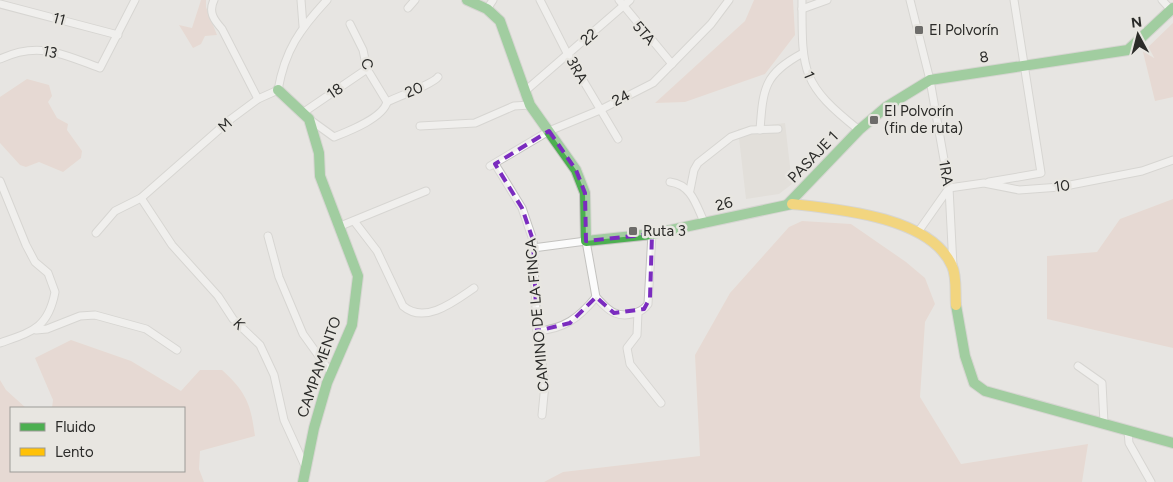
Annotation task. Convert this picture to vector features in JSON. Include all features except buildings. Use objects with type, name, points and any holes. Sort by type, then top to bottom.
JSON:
[{"type":"street","points":[[118,35],[135,0]]},
{"type":"street","points":[[214,0],[211,12],[214,20],[222,28],[258,99]]},
{"type":"street","points":[[301,0],[303,26]]},
{"type":"street","points":[[306,115],[278,90],[282,68],[291,46],[303,26],[327,0]]},
{"type":"street","points":[[408,8],[415,0]]},
{"type":"street","points":[[466,0],[490,4],[500,22],[524,92],[530,104],[576,170],[585,193],[586,241],[596,298],[614,313],[638,312],[644,309],[650,298],[652,234]]},
{"type":"street","name":"3RA","points":[[540,0],[568,55],[618,139]]},
{"type":"street","name":"5TA","points":[[619,0],[672,64]]},
{"type":"street","name":"22","points":[[524,92],[630,0]]},
{"type":"street","name":"24","points":[[493,165],[549,130],[600,110],[653,83],[711,24],[729,0]]},
{"type":"street","name":"1","points":[[802,0],[803,53],[806,71],[815,88],[836,112],[859,130]]},
{"type":"street","points":[[802,9],[827,0]]},
{"type":"street","points":[[910,0],[930,80]]},
{"type":"street","points":[[984,183],[1041,173],[1014,0]]},
{"type":"street","points":[[1162,0],[1172,9]]},
{"type":"street","name":"11","points":[[0,4],[118,35]]},
{"type":"street","name":"8","points":[[859,130],[886,107],[930,80],[1128,50],[1172,9]]},
{"type":"street","name":"C","points":[[350,24],[363,50],[366,69],[387,102]]},
{"type":"street","name":"13","points":[[0,59],[18,52],[35,49],[62,54],[100,68],[118,35]]},
{"type":"street","points":[[760,130],[764,89],[768,79],[782,66],[803,53]]},
{"type":"street","name":"18","points":[[306,115],[366,69]]},
{"type":"street","name":"20","points":[[306,115],[334,137],[358,127],[384,110],[387,102],[435,82],[438,77]]},
{"type":"street","name":"1RA","points":[[930,80],[949,188],[953,267]]},
{"type":"street","name":"M","points":[[96,233],[115,211],[141,198],[231,119],[258,99],[278,90]]},
{"type":"street","points":[[420,126],[474,124],[514,106],[530,104]]},
{"type":"street","name":"CAMPAMENTO","points":[[303,482],[305,466],[332,373],[352,324],[358,276],[320,176],[319,154],[306,115]]},
{"type":"street","points":[[690,190],[694,170],[706,155],[742,132],[778,130]]},
{"type":"street","name":"PASAJE 1","points":[[788,204],[859,130]]},
{"type":"street","name":"10","points":[[949,188],[984,183],[1019,190],[1060,187],[1142,171],[1173,160]]},
{"type":"street","name":"CAMINO DE LA FINCA","points":[[493,165],[522,208],[533,248],[537,331],[545,384],[542,415]]},
{"type":"street","points":[[0,181],[26,245],[35,262],[48,273],[53,282],[54,301],[36,330]]},
{"type":"street","points":[[670,182],[681,183],[690,190],[705,224]]},
{"type":"street","points":[[949,188],[918,232],[942,252],[953,267],[957,312],[965,356],[974,383],[985,391],[1010,400],[1173,443]]},
{"type":"street","points":[[338,227],[426,191]]},
{"type":"street","name":"K","points":[[141,198],[172,245],[218,296],[233,319],[260,345],[274,376],[284,420],[305,466]]},
{"type":"street","name":"26","points":[[533,248],[652,234],[705,224],[788,204],[849,210],[918,232]]},
{"type":"street","points":[[354,221],[377,251],[403,306],[411,312],[423,314],[431,312],[461,297],[474,288]]},
{"type":"street","points":[[268,236],[279,277],[303,334],[332,373]]},
{"type":"street","points":[[537,331],[553,330],[570,323],[584,312],[596,298]]},
{"type":"street","points":[[638,312],[637,335],[627,348],[630,364],[661,403]]},
{"type":"street","points":[[0,342],[36,330],[47,329],[80,316],[95,315],[146,329],[177,350]]},
{"type":"street","points":[[1078,366],[1102,383],[1104,424]]},
{"type":"street","points":[[1128,431],[1129,443],[1152,482]]},
{"type":"highlighted area","points":[[549,131],[576,170],[585,193],[586,241],[652,234],[650,298],[644,309],[614,313],[596,297],[570,323],[537,331],[533,240],[522,208],[495,164]]},
{"type":"shaded area","points":[[201,0],[206,0],[206,7],[217,35],[205,36],[201,44],[193,48],[179,25],[192,28]]},
{"type":"shaded area","points":[[754,0],[793,0],[795,35],[765,74],[685,102],[655,103],[745,21]]},
{"type":"shaded area","points":[[1173,23],[1173,97],[1155,101],[1143,52]]},
{"type":"shaded area","points":[[27,79],[49,85],[52,96],[48,102],[57,118],[68,124],[67,130],[82,151],[81,158],[63,172],[39,162],[26,167],[20,165],[0,143],[0,97]]},
{"type":"shaded area","points":[[785,123],[792,184],[779,194],[746,199],[738,129]]},
{"type":"shaded area","points":[[1173,199],[1173,348],[1047,319],[1047,256],[1097,252],[1120,219]]},
{"type":"shaded area","points":[[802,221],[851,224],[906,262],[925,278],[935,304],[925,322],[920,397],[961,464],[1088,444],[1082,482],[544,482],[563,472],[700,456],[695,355],[730,293],[789,227]]},
{"type":"shaded area","points":[[71,340],[131,361],[181,391],[200,370],[222,370],[237,385],[246,399],[252,415],[255,436],[200,451],[199,469],[204,482],[0,482],[0,380],[6,390],[25,407],[10,407],[10,472],[185,472],[185,407],[52,407],[53,400],[35,358]]},
{"type":"traffic: fast","points":[[467,0],[487,9],[500,21],[530,105],[576,170],[585,193],[586,241],[652,234],[792,204]]},
{"type":"traffic: fast","points":[[788,204],[859,130],[886,107],[930,80],[1128,50],[1173,8]]},
{"type":"traffic: fast","points":[[278,90],[309,119],[319,153],[320,176],[358,276],[352,325],[327,383],[314,428],[303,482]]},
{"type":"traffic: fast","points":[[956,305],[965,356],[974,383],[985,391],[1173,443]]},
{"type":"traffic: slow","points":[[792,204],[881,218],[925,236],[941,249],[954,270],[956,305]]},
{"type":"place","name":"El Polvorín","points":[[919,30]]},
{"type":"place","name":"El Polvorín (fin de ruta)","points":[[874,120]]},
{"type":"place","name":"Ruta 3","points":[[633,231]]}]
